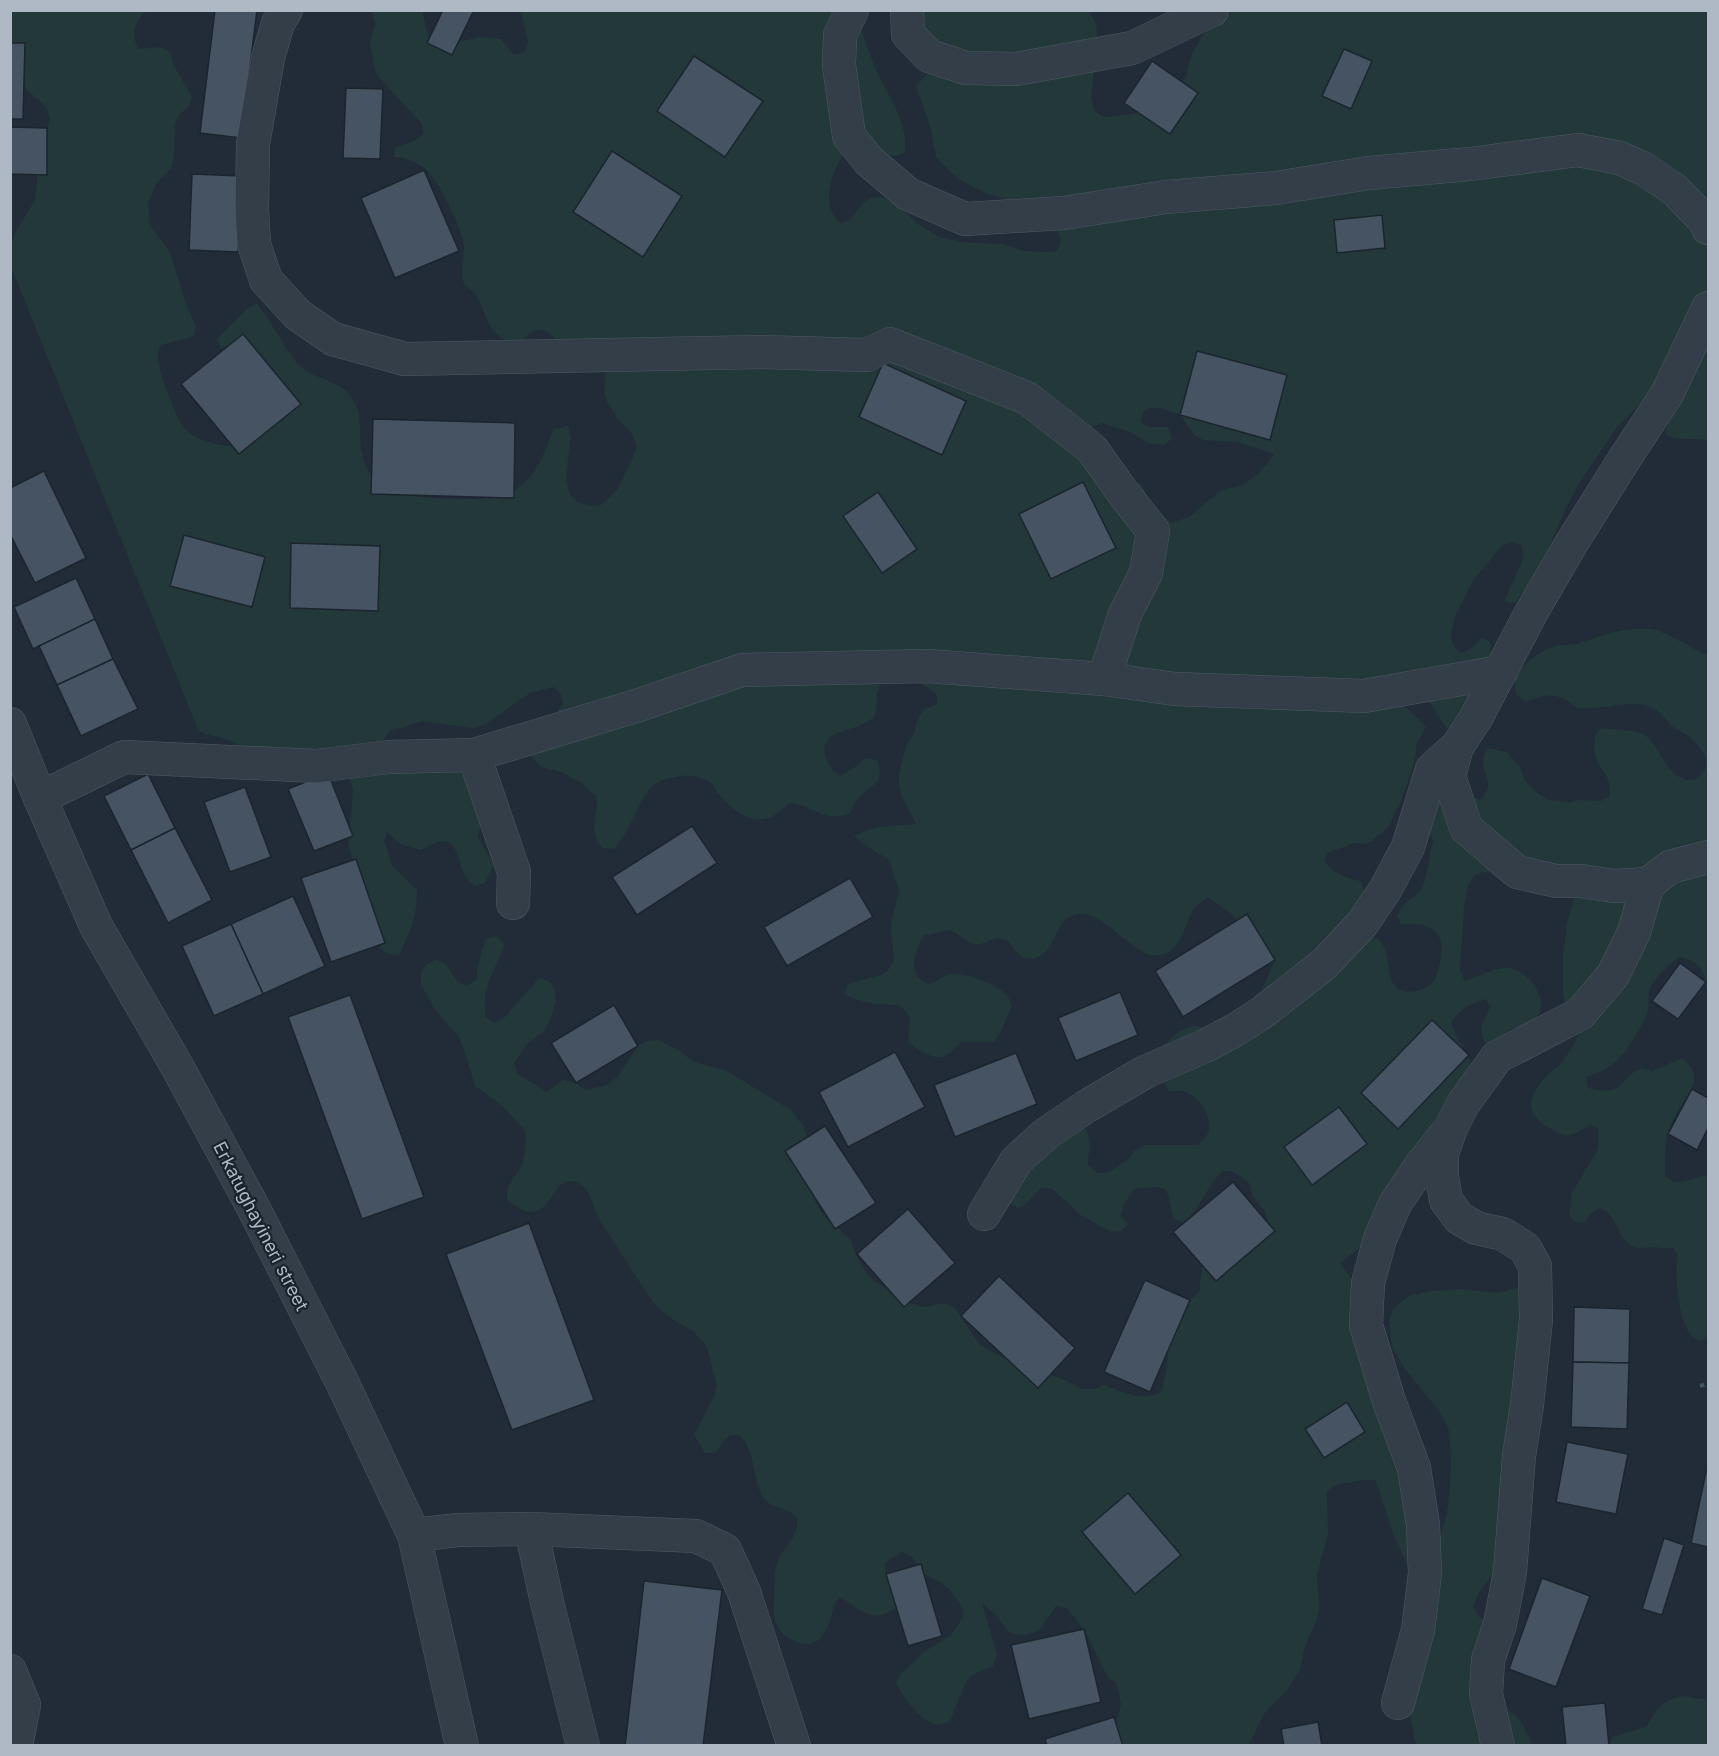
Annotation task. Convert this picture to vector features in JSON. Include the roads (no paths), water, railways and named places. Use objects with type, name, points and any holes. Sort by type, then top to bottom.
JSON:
[{"type":"street","points":[[286,10],[278,23],[268,58],[253,144],[252,221],[254,244],[266,280],[298,315],[333,339],[405,359],[760,352],[867,355],[890,344],[1027,398],[1092,449],[1153,531],[1146,573],[1125,614],[1104,679]]},
{"type":"street","points":[[852,10],[840,35],[839,65],[849,136],[869,162],[908,194],[965,219],[1064,213],[1166,197],[1276,188],[1369,173],[1470,164],[1578,150],[1620,158],[1644,169],[1675,190],[1706,222],[1708,228]]},
{"type":"street","points":[[907,10],[908,34],[929,56],[966,68],[1016,69],[1132,48],[1212,10]]},
{"type":"street","points":[[984,1214],[1016,1161],[1047,1133],[1144,1072],[1204,1046],[1263,1012],[1323,965],[1362,924],[1385,891],[1408,847],[1432,769],[1457,747],[1476,718],[1531,613],[1571,544],[1667,394],[1708,308]]},
{"type":"street","points":[[39,798],[124,757],[316,766],[389,757],[474,755],[636,706],[742,670],[927,666],[1104,679],[1175,689],[1365,696],[1501,672]]},
{"type":"street","name":"Erkatughayineri street","points":[[10,724],[39,798],[96,926],[178,1068],[254,1209],[342,1382],[414,1535],[462,1746]]},
{"type":"street","points":[[1457,747],[1449,776],[1466,828],[1517,872],[1556,882],[1581,881],[1614,886],[1648,884],[1670,867],[1708,857]]},
{"type":"street","points":[[474,755],[514,872],[513,903]]},
{"type":"street","points":[[1498,1746],[1486,1694],[1488,1660],[1500,1624],[1510,1572],[1518,1467],[1536,1320],[1535,1266],[1525,1248],[1503,1233],[1476,1228],[1459,1218],[1446,1200],[1442,1177],[1442,1154],[1463,1104],[1497,1057],[1580,1014],[1613,975],[1634,932],[1648,884]]},
{"type":"street","points":[[1398,1703],[1418,1629],[1425,1573],[1423,1525],[1414,1468],[1389,1401],[1366,1325],[1368,1283],[1380,1239],[1395,1204],[1422,1164],[1451,1128]]},
{"type":"street","points":[[414,1535],[458,1530],[531,1529],[696,1536],[725,1550],[744,1592],[794,1746]]},
{"type":"street","points":[[531,1529],[583,1746]]},
{"type":"street","points":[[10,1671],[24,1705],[16,1746]]}]
